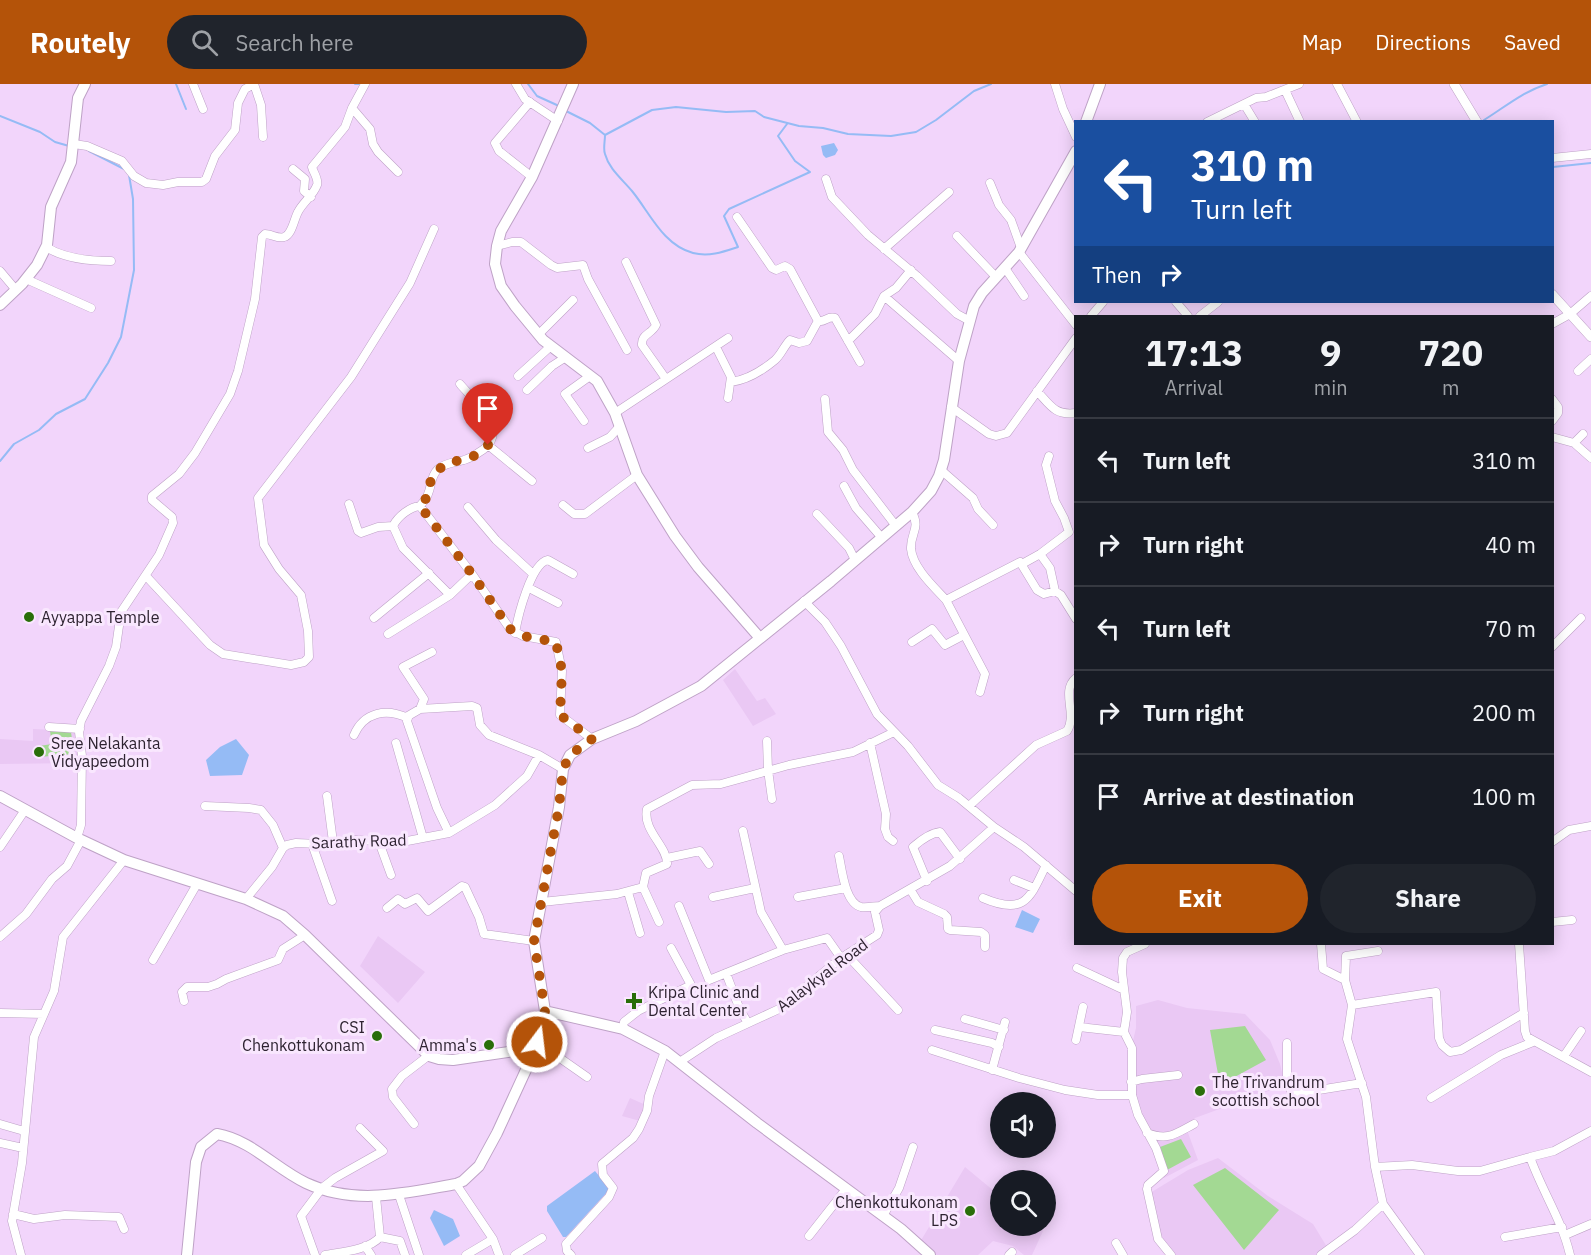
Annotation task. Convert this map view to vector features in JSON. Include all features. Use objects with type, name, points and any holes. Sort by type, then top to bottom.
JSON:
[{"type":"main road","points":[[0,305],[26,279],[46,247],[51,207],[71,162],[78,98],[85,84]]},
{"type":"main road","points":[[573,84],[532,177],[501,231],[495,264],[501,286],[538,334],[597,381],[615,413],[638,475],[685,551],[759,637]]},
{"type":"main road","points":[[1087,120],[1100,84]]},
{"type":"main road","points":[[187,1255],[196,1162],[201,1147],[217,1134],[240,1141],[306,1183],[346,1196],[376,1197],[456,1184],[479,1166],[497,1133],[536,1045],[545,1011],[534,941],[559,807],[563,769],[570,755],[592,739],[636,721],[700,686],[882,538],[912,512],[931,491],[941,470],[960,362],[974,306],[982,293],[1020,250],[1074,155]]},
{"type":"main road","points":[[0,796],[79,839],[124,860],[246,899],[283,916],[428,1056],[453,1060],[536,1045]]},
{"type":"main road","points":[[545,1011],[623,1029],[681,1061],[730,1102],[883,1216],[930,1255]]},
{"type":"street","points":[[193,84],[203,109]]},
{"type":"street","points":[[516,84],[525,99],[561,112]]},
{"type":"street","points":[[1055,84],[1074,133]]},
{"type":"street","points":[[1337,84],[1356,120]]},
{"type":"street","points":[[1454,84],[1476,120]]},
{"type":"street","points":[[74,148],[87,146],[122,161],[134,176],[146,183],[202,182],[206,179],[215,156],[235,130],[238,103],[245,89],[254,85],[261,105],[263,137]]},
{"type":"street","points":[[0,937],[26,914],[52,879],[67,866],[79,839],[82,717],[113,657],[121,612],[159,555],[174,520],[152,500],[152,496],[178,474],[195,453],[230,394],[236,380],[255,299],[262,237],[265,234],[287,236],[299,209],[311,197],[318,181],[312,167],[345,127],[363,85]]},
{"type":"street","points":[[1211,120],[1256,98],[1266,97],[1295,85]]},
{"type":"street","points":[[1285,90],[1299,120]]},
{"type":"street","points":[[530,102],[495,143],[499,151],[532,177]]},
{"type":"street","points":[[1244,104],[1254,120]]},
{"type":"street","points":[[352,108],[370,129],[373,144],[378,152],[398,172]]},
{"type":"street","points":[[1554,158],[1591,154]]},
{"type":"street","points":[[293,169],[305,179],[304,191],[311,197]]},
{"type":"street","points":[[826,179],[832,197],[884,249],[911,270],[957,314],[970,321]]},
{"type":"street","points":[[990,183],[999,205],[1011,220],[1020,250],[1074,322]]},
{"type":"street","points":[[884,249],[949,192]]},
{"type":"street","points":[[737,217],[772,268],[776,270],[785,266],[790,269],[818,321]]},
{"type":"street","points":[[146,576],[210,645],[223,654],[291,665],[304,662],[309,657],[308,631],[301,595],[279,569],[264,545],[258,498],[351,377],[410,283],[434,229]]},
{"type":"street","points":[[957,236],[996,277]]},
{"type":"street","points":[[497,246],[521,242],[557,268],[583,265],[588,279],[627,350]]},
{"type":"street","points":[[46,247],[62,255],[111,261]]},
{"type":"street","points":[[626,262],[656,325],[644,336],[642,345],[666,379]]},
{"type":"street","points":[[1005,268],[1024,296]]},
{"type":"street","points":[[848,340],[875,314],[884,296],[896,288],[911,270]]},
{"type":"street","points":[[0,271],[16,290]]},
{"type":"street","points":[[26,279],[91,308]]},
{"type":"street","points":[[884,296],[960,362]]},
{"type":"street","points":[[1554,296],[1591,337]]},
{"type":"street","points":[[1554,323],[1570,314],[1591,296]]},
{"type":"street","points":[[538,334],[573,300]]},
{"type":"street","points":[[1092,315],[1102,303]]},
{"type":"street","points":[[1177,303],[1187,315]]},
{"type":"street","points":[[1201,315],[1217,303]]},
{"type":"street","points":[[818,321],[835,318],[860,362]]},
{"type":"street","points":[[731,382],[743,380],[777,358],[790,340],[799,343],[807,341],[818,321]]},
{"type":"street","points":[[615,413],[728,338]]},
{"type":"street","points":[[951,407],[989,434],[996,436],[1007,433],[1074,341]]},
{"type":"street","points":[[518,376],[551,346]]},
{"type":"street","points":[[716,347],[729,372],[731,382],[728,398]]},
{"type":"street","points":[[527,390],[552,366],[566,357]]},
{"type":"street","points":[[1578,371],[1591,359]]},
{"type":"street","points":[[584,421],[565,394],[590,376]]},
{"type":"street","points":[[420,506],[428,496],[431,479],[436,471],[450,462],[476,455],[488,445],[492,438],[491,422],[460,384]]},
{"type":"street","points":[[1037,391],[1057,412],[1064,415],[1074,413]]},
{"type":"street","points":[[825,399],[828,432],[843,450],[853,470],[896,526]]},
{"type":"street","points":[[1554,402],[1558,407],[1558,413],[1554,418]]},
{"type":"street","points":[[588,448],[610,437],[620,426]]},
{"type":"street","points":[[1574,443],[1583,434]]},
{"type":"street","points":[[1554,438],[1574,443],[1591,458]]},
{"type":"street","points":[[488,445],[532,481]]},
{"type":"street","points":[[1022,564],[1040,554],[1069,532],[1055,501],[1046,465],[1049,456]]},
{"type":"street","points":[[941,470],[973,498],[978,509],[993,525]]},
{"type":"street","points":[[563,505],[574,514],[585,514],[638,475]]},
{"type":"street","points":[[844,486],[856,508],[882,538]]},
{"type":"street","points":[[349,504],[358,531],[393,526]]},
{"type":"street","points":[[393,526],[397,519],[414,506],[420,506]]},
{"type":"street","points":[[420,506],[472,574],[510,629],[515,633],[539,640],[556,642],[562,671],[560,715],[592,739]]},
{"type":"street","points":[[468,507],[496,540],[532,573]]},
{"type":"street","points":[[912,512],[917,521],[911,550],[915,561],[946,600],[986,674],[980,692]]},
{"type":"street","points":[[817,514],[849,548],[855,560]]},
{"type":"street","points":[[393,526],[403,548],[450,595]]},
{"type":"street","points":[[1040,554],[1050,568],[1054,591]]},
{"type":"street","points":[[515,633],[519,610],[529,588],[532,573],[540,563],[548,560],[573,574]]},
{"type":"street","points":[[946,600],[966,592],[1016,562],[1022,564],[1041,593],[1054,591],[1061,595],[1074,616]]},
{"type":"street","points":[[374,618],[429,573]]},
{"type":"street","points":[[388,634],[450,595],[472,574]]},
{"type":"street","points":[[529,588],[558,603]]},
{"type":"street","points":[[804,601],[825,622],[842,646],[877,714],[938,785],[1046,864],[1074,889]]},
{"type":"street","points":[[1554,645],[1581,618]]},
{"type":"street","points":[[912,642],[932,629],[945,645],[964,635]]},
{"type":"street","points":[[408,718],[420,709],[424,699],[403,667],[432,652]]},
{"type":"street","points":[[969,806],[1036,745],[1067,731],[1072,719],[1068,688],[1074,680]]},
{"type":"street","points":[[420,709],[472,706],[477,708],[480,725],[489,735],[539,755],[563,769]]},
{"type":"street","points":[[354,735],[365,718],[384,711],[408,718]]},
{"type":"street","points":[[408,718],[408,727],[437,808],[449,833]]},
{"type":"street","points":[[49,727],[80,729]]},
{"type":"street","points":[[659,922],[643,887],[646,873],[667,864],[667,858],[648,822],[646,813],[651,806],[692,785],[721,784],[768,770],[853,752],[894,732]]},
{"type":"street","points":[[767,741],[772,799]]},
{"type":"street","points":[[396,743],[423,838]]},
{"type":"street","points":[[870,743],[886,814],[885,829],[888,837],[893,841]]},
{"type":"street","name":"Sarathy Road","points":[[283,848],[297,843],[355,840],[402,842],[449,833],[495,806],[527,776],[539,755]]},
{"type":"street","points":[[327,796],[333,842]]},
{"type":"street","points":[[205,806],[249,807],[261,810],[273,825],[283,848],[272,867],[246,899]]},
{"type":"street","points":[[0,847],[25,810]]},
{"type":"street","points":[[1554,841],[1569,830],[1591,826]]},
{"type":"street","points":[[839,856],[846,888],[853,902],[862,907],[875,908],[960,859],[994,827]]},
{"type":"street","points":[[743,831],[761,912],[783,950]]},
{"type":"street","points":[[927,880],[913,847],[920,841],[933,833],[940,832],[960,859]]},
{"type":"street","points":[[379,842],[391,875]]},
{"type":"street","points":[[312,844],[332,901]]},
{"type":"street","points":[[667,858],[700,851],[709,864]]},
{"type":"street","points":[[21,1255],[12,1221],[23,1149],[34,1037],[54,991],[63,937],[124,860]]},
{"type":"street","points":[[983,898],[1002,905],[1016,904],[1028,898],[1046,864]]},
{"type":"street","points":[[1014,880],[1034,888]]},
{"type":"street","points":[[153,960],[198,884]]},
{"type":"street","points":[[387,908],[398,899],[405,904],[417,898],[428,911],[462,886],[465,887],[479,917],[481,931],[484,934],[534,941]]},
{"type":"street","points":[[542,902],[628,892],[643,887]]},
{"type":"street","points":[[713,897],[755,888]]},
{"type":"street","points":[[798,897],[846,888]]},
{"type":"street","points":[[910,889],[918,902],[944,914],[948,929],[981,932],[985,935],[986,947]]},
{"type":"street","points":[[628,892],[640,933]]},
{"type":"street","points":[[679,906],[709,980],[783,950],[827,938],[898,1010]]},
{"type":"street","name":"Aalaykyal Road","points":[[681,1061],[716,1038],[779,1009],[844,957],[877,935],[879,930],[875,908]]},
{"type":"street","points":[[1554,922],[1572,920]]},
{"type":"street","points":[[184,1001],[182,992],[187,987],[208,987],[278,960],[282,949],[305,935]]},
{"type":"street","points":[[1321,945],[1323,969],[1345,981]]},
{"type":"street","points":[[1519,945],[1527,1037],[1591,1072]]},
{"type":"street","points":[[623,1029],[624,1022],[638,1011],[691,985],[671,948]]},
{"type":"street","points":[[1126,948],[1122,972],[1127,1012],[1125,1032],[1132,1048],[1132,1095],[1138,1116],[1156,1148],[1164,1171],[1148,1185],[1147,1189],[1158,1239],[1171,1255]]},
{"type":"street","points":[[1378,951],[1346,956],[1345,981],[1352,1005],[1347,1039],[1362,1083],[1370,1118],[1375,1167],[1383,1204],[1420,1255]]},
{"type":"street","points":[[1077,968],[1124,990]]},
{"type":"street","points":[[726,973],[740,1010],[748,1023]]},
{"type":"street","points":[[1352,1005],[1436,992],[1438,1038],[1450,1052],[1461,1050],[1524,1013]]},
{"type":"street","points":[[1077,1040],[1083,1007]]},
{"type":"street","points":[[0,1013],[44,1014]]},
{"type":"street","points":[[965,1019],[1004,1026],[992,1070]]},
{"type":"street","points":[[1079,1027],[1125,1032]]},
{"type":"street","points":[[935,1030],[992,1042],[999,1047]]},
{"type":"street","points":[[1564,1056],[1581,1031]]},
{"type":"street","points":[[1287,1042],[1287,1081],[1291,1091],[1300,1093],[1362,1083]]},
{"type":"street","points":[[1431,1098],[1501,1055],[1533,1042]]},
{"type":"street","points":[[536,1045],[587,1077]]},
{"type":"street","points":[[932,1050],[992,1070],[1073,1091],[1098,1095],[1132,1095]]},
{"type":"street","points":[[571,1255],[567,1251],[566,1244],[609,1197],[613,1188],[603,1175],[602,1164],[633,1138],[639,1129],[647,1111],[649,1096],[665,1051]]},
{"type":"street","points":[[414,1124],[393,1097],[392,1089],[402,1076],[428,1056]]},
{"type":"street","points":[[1131,1082],[1178,1075]]},
{"type":"street","points":[[0,1124],[24,1131]]},
{"type":"street","points":[[1147,1133],[1167,1137],[1194,1124]]},
{"type":"street","points":[[315,1255],[301,1216],[322,1188],[335,1178],[383,1151],[360,1128]]},
{"type":"street","points":[[1375,1167],[1412,1165],[1458,1171],[1480,1171],[1554,1151],[1591,1131]]},
{"type":"street","points":[[0,1143],[23,1149]]},
{"type":"street","points":[[883,1216],[899,1188],[913,1147]]},
{"type":"street","points":[[1530,1157],[1543,1190],[1564,1231],[1570,1255]]},
{"type":"street","points":[[456,1184],[493,1239],[499,1255]]},
{"type":"street","points":[[809,1236],[846,1189]]},
{"type":"street","points":[[399,1194],[418,1255]]},
{"type":"street","points":[[376,1197],[381,1237]]},
{"type":"street","points":[[1321,1255],[1355,1230],[1383,1204]]},
{"type":"street","points":[[13,1214],[34,1219],[65,1215],[119,1217],[124,1229]]},
{"type":"street","points":[[1505,1237],[1564,1231],[1591,1224]]},
{"type":"street","points":[[325,1255],[365,1246],[376,1242],[381,1237]]},
{"type":"street","points":[[381,1237],[400,1241],[405,1255]]},
{"type":"street","points":[[515,1255],[542,1238]]},
{"type":"street","points":[[466,1255],[493,1239]]},
{"type":"street","points":[[1116,1243],[1123,1255]]},
{"type":"street","points":[[365,1246],[371,1255]]},
{"type":"shaded area","points":[[735,669],[757,701],[765,698],[776,714],[753,726],[723,680]]},
{"type":"shaded area","name":"Sree Nelakanta Vidyapeedom","points":[[33,729],[77,731],[79,763],[0,764],[0,739],[33,741]]},
{"type":"shaded area","points":[[378,936],[425,972],[398,1003],[360,966]]},
{"type":"shaded area","name":"The Trivandrum scottish school","points":[[1158,1000],[1187,1008],[1245,1014],[1270,1040],[1280,1064],[1285,1085],[1195,1118],[1187,1130],[1198,1160],[1164,1178],[1132,1088],[1131,1049],[1136,1028],[1136,1006]]},
{"type":"shaded area","points":[[630,1098],[648,1106],[640,1121],[622,1116]]},
{"type":"shaded area","points":[[1218,1158],[1268,1196],[1313,1224],[1327,1247],[1317,1255],[1175,1255],[1154,1226],[1150,1193],[1188,1170]]},
{"type":"shaded area","name":"Chenkottukonam LPS","points":[[965,1167],[990,1188],[990,1236],[1041,1236],[1032,1255],[1024,1255],[1013,1246],[993,1241],[978,1255],[937,1255],[920,1242]]},
{"type":"green space","points":[[50,731],[71,732],[74,754],[39,757],[39,746],[52,744]]},
{"type":"green space","points":[[1245,1026],[1266,1060],[1220,1085],[1210,1030]]},
{"type":"green space","points":[[1181,1139],[1191,1157],[1167,1170],[1160,1147]]},
{"type":"green space","points":[[1225,1168],[1279,1210],[1244,1250],[1193,1185]]},
{"type":"water","points":[[834,143],[838,150],[835,155],[826,158],[821,146]]},
{"type":"water","points":[[236,739],[249,755],[242,775],[210,776],[206,760],[220,747]]},
{"type":"water","points":[[1022,910],[1040,919],[1033,933],[1015,927]]},
{"type":"water","points":[[595,1171],[610,1189],[566,1237],[563,1237],[547,1211],[547,1206]]},
{"type":"water","points":[[434,1210],[453,1219],[460,1236],[444,1246],[430,1218]]},
{"type":"waterway","points":[[176,84],[186,109]]},
{"type":"waterway","points":[[528,84],[537,96],[559,106]]},
{"type":"waterway","points":[[566,111],[590,123],[605,135],[652,110],[676,107],[726,112],[755,111],[764,117],[799,126],[823,128],[848,134],[891,136],[916,132],[974,91],[991,84]]},
{"type":"waterway","points":[[1484,120],[1522,95],[1547,84]]},
{"type":"waterway","points":[[0,116],[40,132],[55,142],[69,146]]},
{"type":"waterway","points":[[605,135],[604,152],[607,159],[616,174],[632,191],[665,236],[683,249],[693,253],[710,254],[738,247],[724,216],[729,209],[810,172],[795,161],[778,136],[787,124]]},
{"type":"waterway","points":[[89,151],[124,169]]},
{"type":"waterway","points":[[1554,167],[1591,163]]},
{"type":"waterway","points":[[0,461],[14,444],[39,430],[56,414],[85,399],[108,363],[121,337],[134,270],[133,199],[129,175]]},
{"type":"place","name":"Ayyappa Temple","points":[[29,617]]},
{"type":"place","name":"Sree Nelakanta Vidyapeedom","points":[[39,752]]},
{"type":"place","name":"Kripa Clinic and Dental Center","points":[[634,1001]]},
{"type":"place","name":"CSI Chenkottukonam","points":[[377,1036]]},
{"type":"place","name":"Amma's","points":[[489,1045]]},
{"type":"place","name":"The Trivandrum scottish school","points":[[1200,1091]]},
{"type":"place","name":"Chenkottukonam LPS","points":[[970,1211]]},
{"type":"route","points":[[488,445],[476,455],[450,462],[436,471],[431,479],[428,496],[420,506],[472,574],[510,629],[523,636],[556,642],[562,671],[560,715],[592,739],[570,755],[563,769],[559,807],[534,941],[545,1011],[537,1042]]}]
